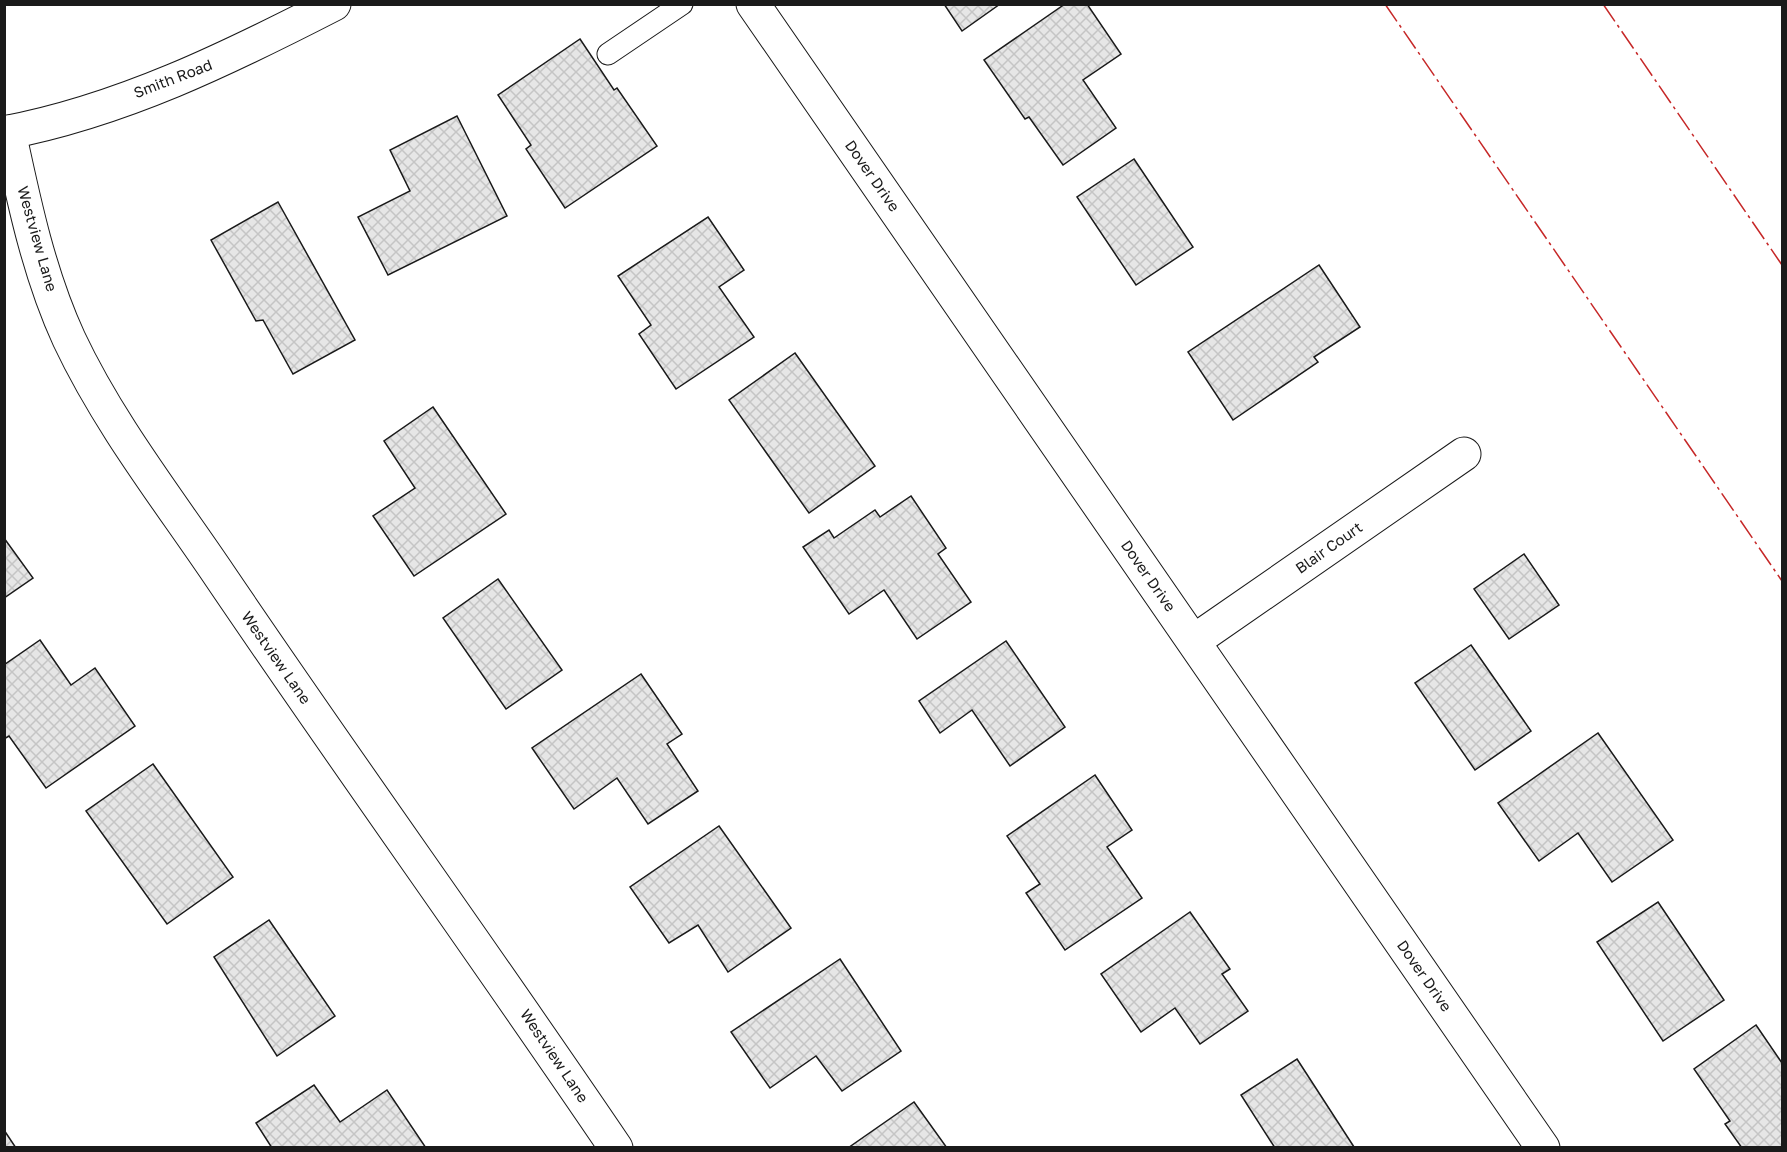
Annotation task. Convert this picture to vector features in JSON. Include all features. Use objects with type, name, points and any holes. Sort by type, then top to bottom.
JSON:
[{"type":"street","name":"Smith Road","points":[[7,133],[74,117],[205,68],[334,4]]},
{"type":"street","name":"Dover Drive","points":[[753,4],[1543,1148]]},
{"type":"street","name":"Westview Lane","points":[[7,133],[44,273],[69,339],[112,417],[616,1148]]},
{"type":"street","name":"Blair Court","points":[[1194,641],[1464,454]]},
{"type":"lane","points":[[608,54],[682,4]]},
{"type":"building","points":[[944,4],[1000,4],[962,31]]},
{"type":"building","points":[[1065,4],[1087,4],[1121,54],[1083,80],[1116,128],[1063,165],[1029,117],[1025,119],[984,60]]},
{"type":"building","points":[[580,39],[614,90],[617,88],[657,146],[565,208],[526,149],[531,145],[498,95]]},
{"type":"building","points":[[457,116],[507,216],[388,275],[358,217],[410,191],[390,150]]},
{"type":"building","points":[[1134,159],[1193,247],[1136,285],[1077,197]]},
{"type":"building","points":[[278,202],[355,340],[293,374],[263,320],[256,321],[211,240]]},
{"type":"building","points":[[708,217],[744,270],[719,287],[754,337],[676,389],[639,334],[651,325],[618,276]]},
{"type":"building","points":[[1319,265],[1360,327],[1314,357],[1318,362],[1233,420],[1188,352]]},
{"type":"building","points":[[795,353],[875,466],[809,513],[729,400]]},
{"type":"building","points":[[433,407],[506,514],[414,576],[373,516],[415,488],[384,441]]},
{"type":"building","points":[[911,496],[946,548],[938,554],[971,602],[917,639],[884,590],[849,614],[803,547],[829,530],[834,538],[875,510],[880,517]]},
{"type":"building","points":[[4,538],[33,578],[4,598]]},
{"type":"building","points":[[1524,554],[1559,605],[1509,639],[1474,589]]},
{"type":"building","points":[[498,579],[562,670],[506,709],[443,618]]},
{"type":"building","points":[[40,640],[71,685],[95,668],[135,726],[46,788],[9,736],[4,739],[4,665]]},
{"type":"building","points":[[1006,641],[1065,727],[1010,766],[972,710],[940,733],[919,701]]},
{"type":"building","points":[[1471,645],[1531,731],[1475,770],[1415,683]]},
{"type":"building","points":[[641,674],[682,734],[667,744],[698,791],[648,824],[617,778],[574,809],[532,748]]},
{"type":"building","points":[[1598,733],[1673,840],[1612,882],[1578,833],[1539,861],[1498,803]]},
{"type":"building","points":[[153,764],[233,877],[167,924],[86,811]]},
{"type":"building","points":[[1095,775],[1132,830],[1107,847],[1142,898],[1065,950],[1026,893],[1040,884],[1007,836]]},
{"type":"building","points":[[719,826],[791,928],[728,972],[698,925],[669,943],[630,887]]},
{"type":"building","points":[[1658,902],[1724,1000],[1663,1041],[1597,942]]},
{"type":"building","points":[[1190,912],[1230,969],[1222,974],[1248,1011],[1200,1044],[1175,1008],[1141,1032],[1101,974]]},
{"type":"building","points":[[269,920],[335,1016],[277,1056],[214,957]]},
{"type":"building","points":[[840,959],[901,1051],[842,1091],[816,1056],[770,1088],[731,1032]]},
{"type":"building","points":[[1756,1025],[1782,1063],[1782,1148],[1742,1148],[1725,1124],[1730,1121],[1694,1069]]},
{"type":"building","points":[[1297,1059],[1353,1148],[1275,1148],[1241,1095]]},
{"type":"building","points":[[314,1085],[340,1122],[387,1090],[426,1148],[272,1148],[256,1123]]},
{"type":"building","points":[[914,1102],[947,1148],[848,1148]]},
{"type":"building","points":[[4,1130],[16,1148],[4,1148]]},
{"type":"power","points":[[1385,4],[1782,581]]},
{"type":"power","points":[[1603,4],[1782,265]]}]
